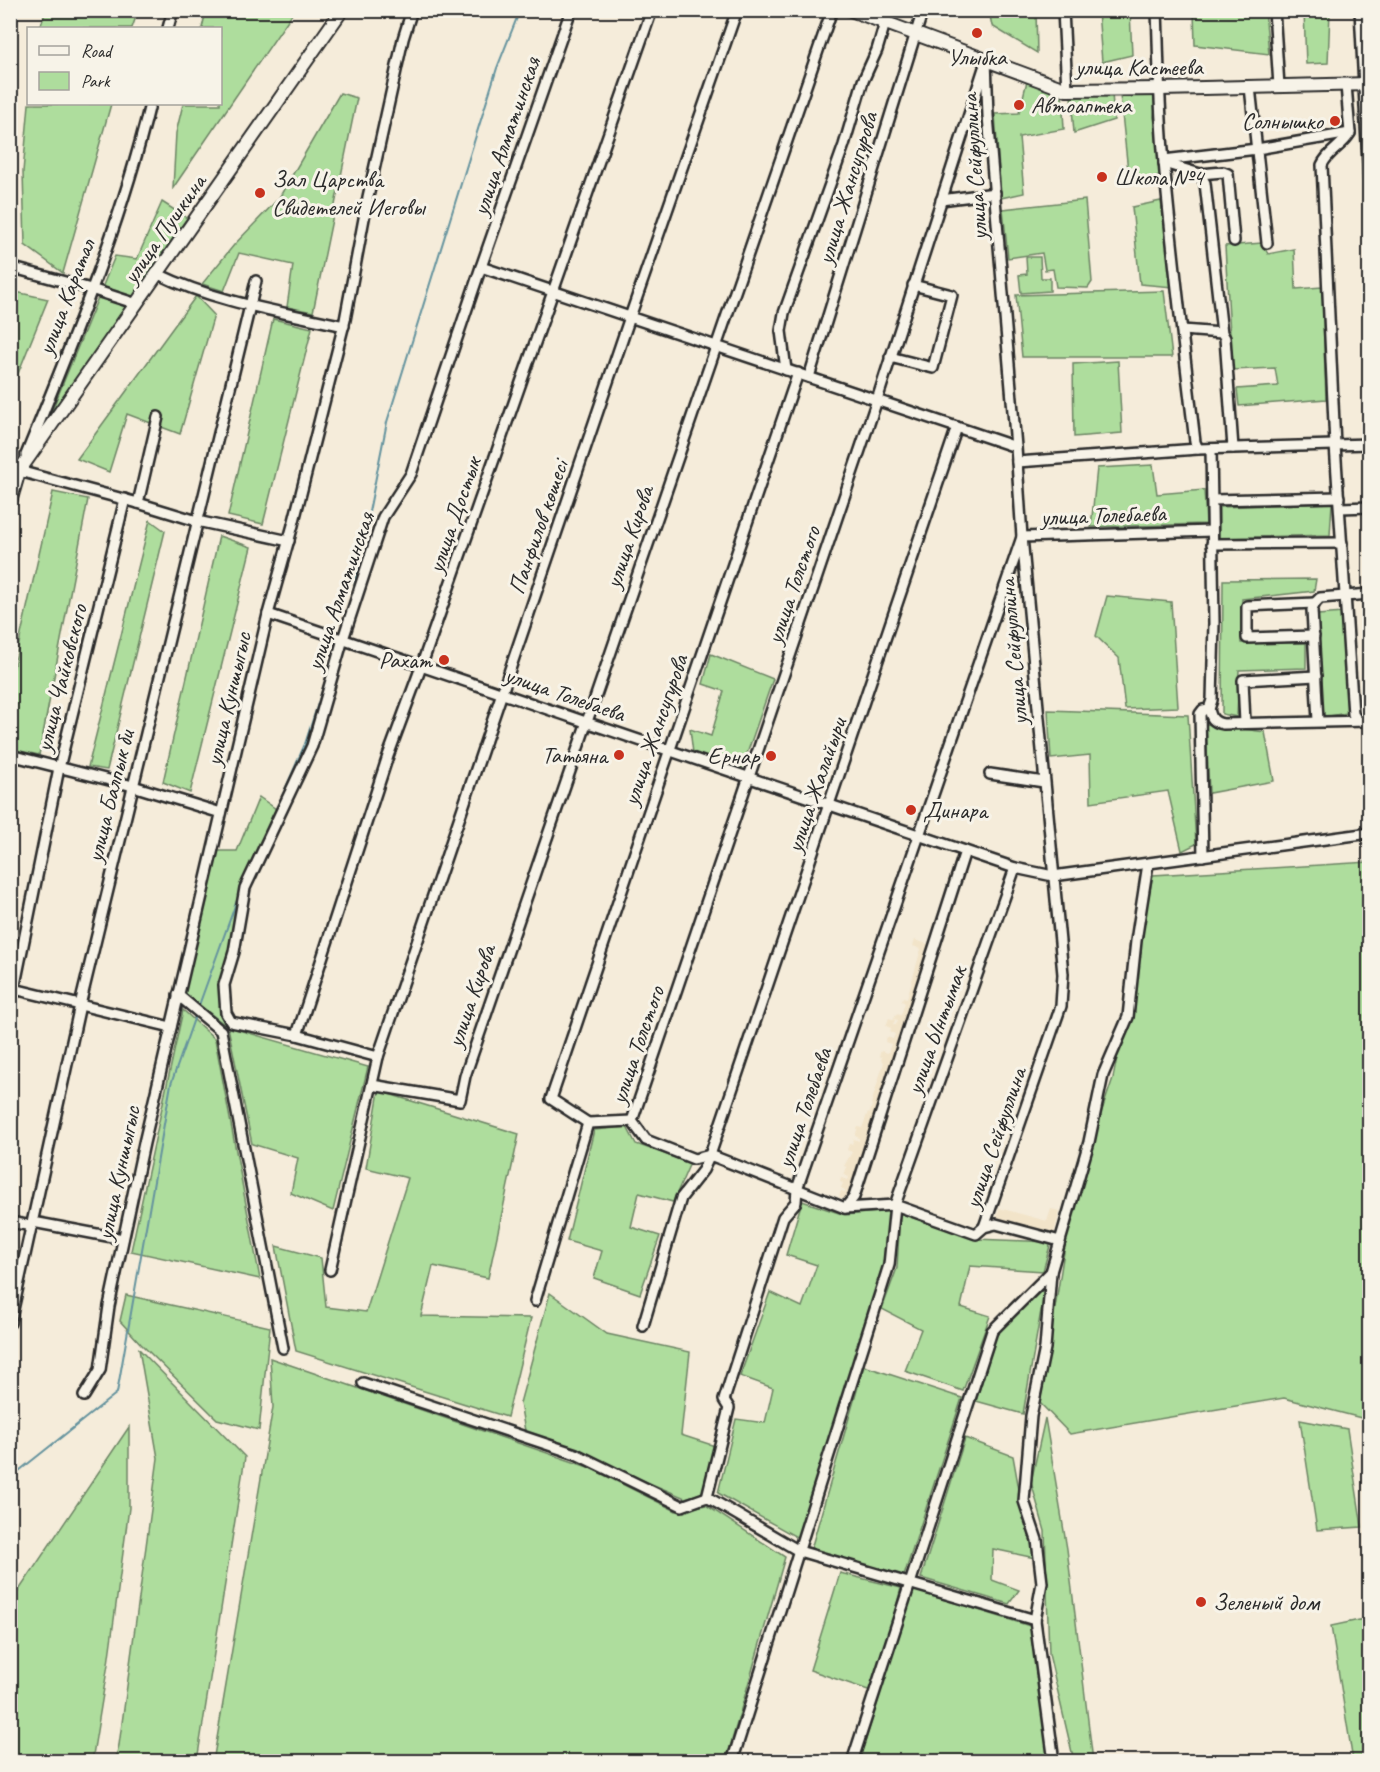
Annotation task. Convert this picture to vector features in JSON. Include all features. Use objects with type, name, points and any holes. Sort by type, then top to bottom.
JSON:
[{"type":"street","points":[[168,27],[173,10]]},
{"type":"street","name":"улица Пушкина","points":[[16,475],[342,10]]},
{"type":"street","name":"улица Алматинская","points":[[297,1035],[231,1022],[226,1013],[224,985],[234,952],[245,888],[312,746],[343,639],[383,517],[411,474],[571,10]]},
{"type":"street","name":"улица Достык","points":[[297,1035],[388,756],[652,10]]},
{"type":"street","name":"Панфилов көшесі","points":[[330,1270],[378,1057],[737,10]]},
{"type":"street","name":"улица Кирова","points":[[372,1085],[460,1100],[465,1076],[832,10]]},
{"type":"street","name":"улица Кастеева","points":[[851,10],[1067,90],[1366,84]]},
{"type":"street","name":"улица Жансугурова","points":[[809,377],[923,10]]},
{"type":"street","points":[[1063,10],[1067,90]]},
{"type":"street","points":[[1157,10],[1164,162],[1195,442],[1198,449]]},
{"type":"street","points":[[1274,10],[1280,86]]},
{"type":"street","points":[[1360,10],[1366,84],[1370,202]]},
{"type":"street","name":"улица Куншыгыс","points":[[84,1396],[100,1370],[109,1306],[178,994],[268,614],[344,326],[368,196],[411,11]]},
{"type":"street","points":[[786,370],[781,331],[784,313],[885,23]]},
{"type":"street","name":"улица Сейфуллина","points":[[984,1227],[1061,1006],[1063,974],[1022,537],[988,116],[986,60]]},
{"type":"street","name":"улица Толстого","points":[[632,1121],[877,400],[986,60]]},
{"type":"street","points":[[1346,85],[1350,133],[1325,158],[1322,165],[1335,445],[1353,714],[1357,720]]},
{"type":"street","points":[[1250,87],[1267,243]]},
{"type":"street","name":"улица Каратал","points":[[10,502],[16,475],[92,289],[113,231],[150,105]]},
{"type":"street","points":[[1164,162],[1350,133]]},
{"type":"street","points":[[1164,162],[1200,174],[1223,172],[1228,174],[1234,241]]},
{"type":"street","points":[[1200,174],[1205,183],[1222,333],[1225,338],[1233,448]]},
{"type":"street","points":[[941,200],[994,193]]},
{"type":"street","points":[[10,267],[92,289],[137,304]]},
{"type":"street","points":[[481,267],[1016,447]]},
{"type":"street","points":[[158,274],[182,286],[344,326]]},
{"type":"street","name":"улица Балпык би","points":[[10,1323],[80,1005],[256,281]]},
{"type":"street","points":[[890,357],[933,368],[952,295],[914,285]]},
{"type":"street","points":[[1182,330],[1222,333]]},
{"type":"street","name":"улица Жансугурова","points":[[588,1123],[551,1099],[798,373]]},
{"type":"street","points":[[138,502],[158,417]]},
{"type":"street","name":"улица Жалайыри","points":[[643,1326],[681,1198],[703,1170],[710,1155],[957,427]]},
{"type":"street","points":[[1017,462],[1198,449],[1370,444]]},
{"type":"street","points":[[1211,449],[1212,700],[1209,709],[1211,717],[1215,722],[1223,724],[1370,721]]},
{"type":"street","points":[[16,475],[138,502],[197,521],[289,541]]},
{"type":"street","points":[[1212,500],[1339,497]]},
{"type":"street","name":"улица Чайковского","points":[[10,1009],[59,768],[125,499]]},
{"type":"street","points":[[1340,508],[1370,507]]},
{"type":"street","name":"улица Толебаева","points":[[707,1497],[729,1409],[724,1400],[783,1217],[796,1202],[797,1189],[1022,537],[1212,531]]},
{"type":"street","points":[[1212,544],[1342,543]]},
{"type":"street","points":[[1318,721],[1312,610],[1320,598],[1370,594]]},
{"type":"street","points":[[1314,636],[1247,638],[1247,606],[1315,603]]},
{"type":"street","name":"улица Толебаева","points":[[268,614],[1015,868],[1053,876],[1370,833]]},
{"type":"street","points":[[1245,723],[1243,680],[1316,676]]},
{"type":"street","points":[[1203,856],[1200,714],[1203,710],[1209,709]]},
{"type":"street","points":[[10,755],[133,786],[221,813]]},
{"type":"street","points":[[990,774],[1044,782]]},
{"type":"street","points":[[845,1208],[854,1197],[965,851]]},
{"type":"street","points":[[1054,1761],[1035,1620],[1042,1583],[1037,1540],[1024,1501],[1031,1416],[1045,1348],[1050,1272],[1089,1142],[1103,1075],[1128,1017],[1136,940],[1148,864]]},
{"type":"street","name":"улица Ынтымак","points":[[732,1761],[889,1265],[895,1205],[1015,868]]},
{"type":"street","points":[[13,988],[171,1027]]},
{"type":"street","points":[[178,994],[221,1031],[283,1348]]},
{"type":"street","points":[[297,1035],[378,1057]]},
{"type":"street","points":[[535,1301],[588,1123],[632,1121],[646,1140],[694,1159],[710,1155],[845,1208],[895,1205],[976,1234],[984,1227],[996,1224],[1060,1241]]},
{"type":"street","points":[[10,1222],[123,1239]]},
{"type":"street","points":[[852,1761],[992,1331],[1050,1272]]},
{"type":"street","points":[[363,1383],[576,1454],[682,1506],[707,1497],[799,1551],[1035,1620]]},
{"type":"shaded area","points":[[915,940],[931,945],[849,1201],[839,1197],[841,1191],[845,1192],[841,1188],[843,1183],[840,1182],[841,1178],[848,1180],[849,1177],[844,1175],[847,1167],[844,1166],[852,1152],[847,1150],[854,1139],[859,1141],[859,1138],[855,1136],[858,1127],[862,1128],[868,1112],[870,1113],[884,1062],[879,1056],[881,1051],[888,1053],[891,1044],[885,1042],[887,1037],[893,1039],[895,1034],[890,1032],[891,1028],[886,1026],[889,1018],[895,1020],[893,1024],[896,1025],[898,1020],[894,1019],[896,1014],[901,1015],[905,1003],[902,1001],[903,997],[907,998],[921,949],[913,946]]},
{"type":"shaded area","points":[[999,1208],[1047,1221],[1051,1209],[1060,1211],[1054,1233],[997,1218]]},
{"type":"green space","points":[[46,10],[138,10],[132,27],[40,27]]},
{"type":"green space","points":[[206,11],[294,11],[173,188],[176,133],[183,105],[222,105],[222,27],[202,27]]},
{"type":"green space","points":[[989,11],[1036,11],[1037,53],[992,26]]},
{"type":"green space","points":[[1098,11],[1130,11],[1132,55],[1102,62]]},
{"type":"green space","points":[[1194,11],[1265,11],[1269,54],[1195,45]]},
{"type":"green space","points":[[1304,11],[1330,11],[1328,63],[1306,64]]},
{"type":"green space","points":[[1027,81],[1062,93],[1064,129],[1019,137],[1024,193],[1001,198],[995,114],[1019,113]]},
{"type":"green space","points":[[340,93],[357,98],[313,312],[287,307],[293,265],[239,253],[224,291],[202,284],[234,245],[279,198]]},
{"type":"green space","points":[[1112,93],[1114,120],[1074,133],[1071,95]]},
{"type":"green space","points":[[1157,93],[1154,117],[1163,176],[1129,180],[1120,95]]},
{"type":"green space","points":[[29,105],[111,105],[63,273],[25,245],[23,172]]},
{"type":"green space","points":[[1085,200],[1092,282],[1088,288],[1056,287],[1053,269],[1045,270],[1042,253],[1008,258],[1003,209]]},
{"type":"green space","points":[[1161,201],[1173,287],[1140,284],[1132,207]]},
{"type":"green space","points":[[162,202],[187,218],[48,420],[115,256],[137,259]]},
{"type":"green space","points":[[1262,243],[1268,254],[1294,249],[1296,289],[1322,287],[1326,399],[1239,406],[1237,389],[1278,386],[1275,368],[1232,370],[1225,246]]},
{"type":"green space","points":[[1026,257],[1040,257],[1041,278],[1050,278],[1050,291],[1021,293],[1019,275],[1027,274]]},
{"type":"green space","points":[[10,291],[48,299],[11,391]]},
{"type":"green space","points":[[1164,291],[1172,357],[1022,357],[1016,295]]},
{"type":"green space","points":[[196,296],[214,315],[180,434],[127,414],[109,472],[77,459]]},
{"type":"green space","points":[[273,319],[312,328],[263,524],[228,516]]},
{"type":"green space","points":[[1118,361],[1122,433],[1074,437],[1073,364]]},
{"type":"green space","points":[[1153,465],[1157,494],[1204,490],[1206,524],[1091,527],[1097,468]]},
{"type":"green space","points":[[53,492],[88,499],[39,755],[11,749],[11,679]]},
{"type":"green space","points":[[1332,503],[1330,535],[1219,538],[1219,507]]},
{"type":"green space","points":[[150,520],[165,531],[107,770],[88,767]]},
{"type":"green space","points":[[219,536],[251,547],[190,793],[163,782]]},
{"type":"green space","points":[[1316,579],[1314,591],[1242,599],[1241,643],[1306,643],[1306,668],[1239,670],[1237,717],[1222,714],[1223,580]]},
{"type":"green space","points":[[1107,596],[1171,602],[1178,707],[1125,709],[1119,658],[1096,636]]},
{"type":"green space","points":[[1343,613],[1347,713],[1323,717],[1318,615]]},
{"type":"green space","points":[[711,654],[773,679],[742,768],[693,753],[690,729],[711,736],[724,691],[703,684]]},
{"type":"green space","points":[[1048,710],[1188,715],[1196,844],[1182,851],[1168,791],[1091,802],[1090,755],[1051,759]]},
{"type":"green space","points":[[1206,724],[1265,732],[1274,781],[1209,793]]},
{"type":"green space","points":[[259,797],[276,809],[241,885],[229,953],[219,988],[224,1024],[184,993],[218,851],[237,851]]},
{"type":"green space","points":[[1369,862],[1370,1100],[1364,1148],[1370,1149],[1369,1420],[1284,1398],[1070,1434],[1040,1403],[1073,1195],[1113,1078],[1153,875]]},
{"type":"green space","points":[[183,1010],[215,1039],[260,1279],[131,1251]]},
{"type":"green space","points":[[228,1027],[368,1067],[333,1211],[291,1193],[298,1158],[252,1144]]},
{"type":"green space","points":[[379,1091],[519,1134],[488,1278],[433,1266],[421,1316],[531,1318],[507,1417],[296,1351],[276,1246],[321,1258],[326,1307],[366,1312],[408,1178],[366,1168]]},
{"type":"green space","points":[[627,1127],[636,1144],[690,1163],[673,1202],[639,1193],[631,1227],[660,1236],[640,1294],[594,1278],[602,1251],[567,1241],[594,1130]]},
{"type":"green space","points":[[802,1201],[845,1215],[889,1211],[883,1266],[798,1538],[718,1493],[736,1419],[765,1423],[773,1388],[740,1376],[770,1292],[802,1307],[817,1265],[786,1255]]},
{"type":"green space","points":[[900,1213],[975,1239],[1051,1242],[1043,1271],[970,1266],[961,1307],[990,1316],[963,1391],[905,1371],[921,1329],[882,1309],[897,1268]]},
{"type":"green space","points":[[1045,1288],[1023,1414],[976,1401],[998,1330]]},
{"type":"green space","points":[[550,1293],[607,1334],[690,1352],[681,1435],[715,1446],[702,1493],[685,1498],[525,1431],[520,1403]]},
{"type":"green space","points":[[126,1295],[270,1327],[259,1430],[217,1419],[141,1344],[120,1321]]},
{"type":"green space","points":[[139,1349],[245,1457],[197,1761],[115,1761],[158,1458]]},
{"type":"green space","points":[[270,1358],[588,1467],[676,1511],[706,1505],[785,1557],[726,1761],[213,1762],[273,1407]]},
{"type":"green space","points":[[864,1366],[962,1398],[904,1576],[811,1549]]},
{"type":"green space","points":[[1045,1418],[1067,1549],[1093,1761],[1074,1761],[1049,1654],[1045,1531],[1031,1482]]},
{"type":"green space","points":[[1300,1420],[1347,1429],[1362,1527],[1317,1530]]},
{"type":"green space","points":[[129,1427],[129,1508],[92,1761],[11,1761],[11,1602]]},
{"type":"green space","points":[[965,1438],[1013,1456],[1035,1558],[993,1549],[992,1580],[1019,1590],[1009,1604],[921,1578]]},
{"type":"green space","points":[[840,1573],[901,1588],[874,1692],[810,1670]]},
{"type":"green space","points":[[913,1590],[1030,1626],[1049,1761],[859,1761]]},
{"type":"green space","points":[[1369,1618],[1369,1761],[1353,1761],[1331,1626]]},
{"type":"waterway","points":[[339,635],[352,597],[387,422],[497,68],[520,10]]},
{"type":"waterway","points":[[258,851],[305,744],[338,641]]},
{"type":"waterway","points":[[198,1008],[241,889]]},
{"type":"waterway","points":[[10,1478],[117,1393],[171,1084],[196,1013]]},
{"type":"place","name":"Улыбка","points":[[977,33]]},
{"type":"place","name":"Автоаптека","points":[[1019,105]]},
{"type":"place","name":"Солнышко","points":[[1335,121]]},
{"type":"place","name":"Школа №4","points":[[1102,177]]},
{"type":"place","name":"Зал Царства Свидетелей Иеговы","points":[[260,193]]},
{"type":"place","name":"Рахат","points":[[444,660]]},
{"type":"place","name":"Татьяна","points":[[619,755]]},
{"type":"place","name":"Ернар","points":[[771,756]]},
{"type":"place","name":"Динара","points":[[911,810]]},
{"type":"place","name":"Зеленый дом","points":[[1201,1602]]}]
